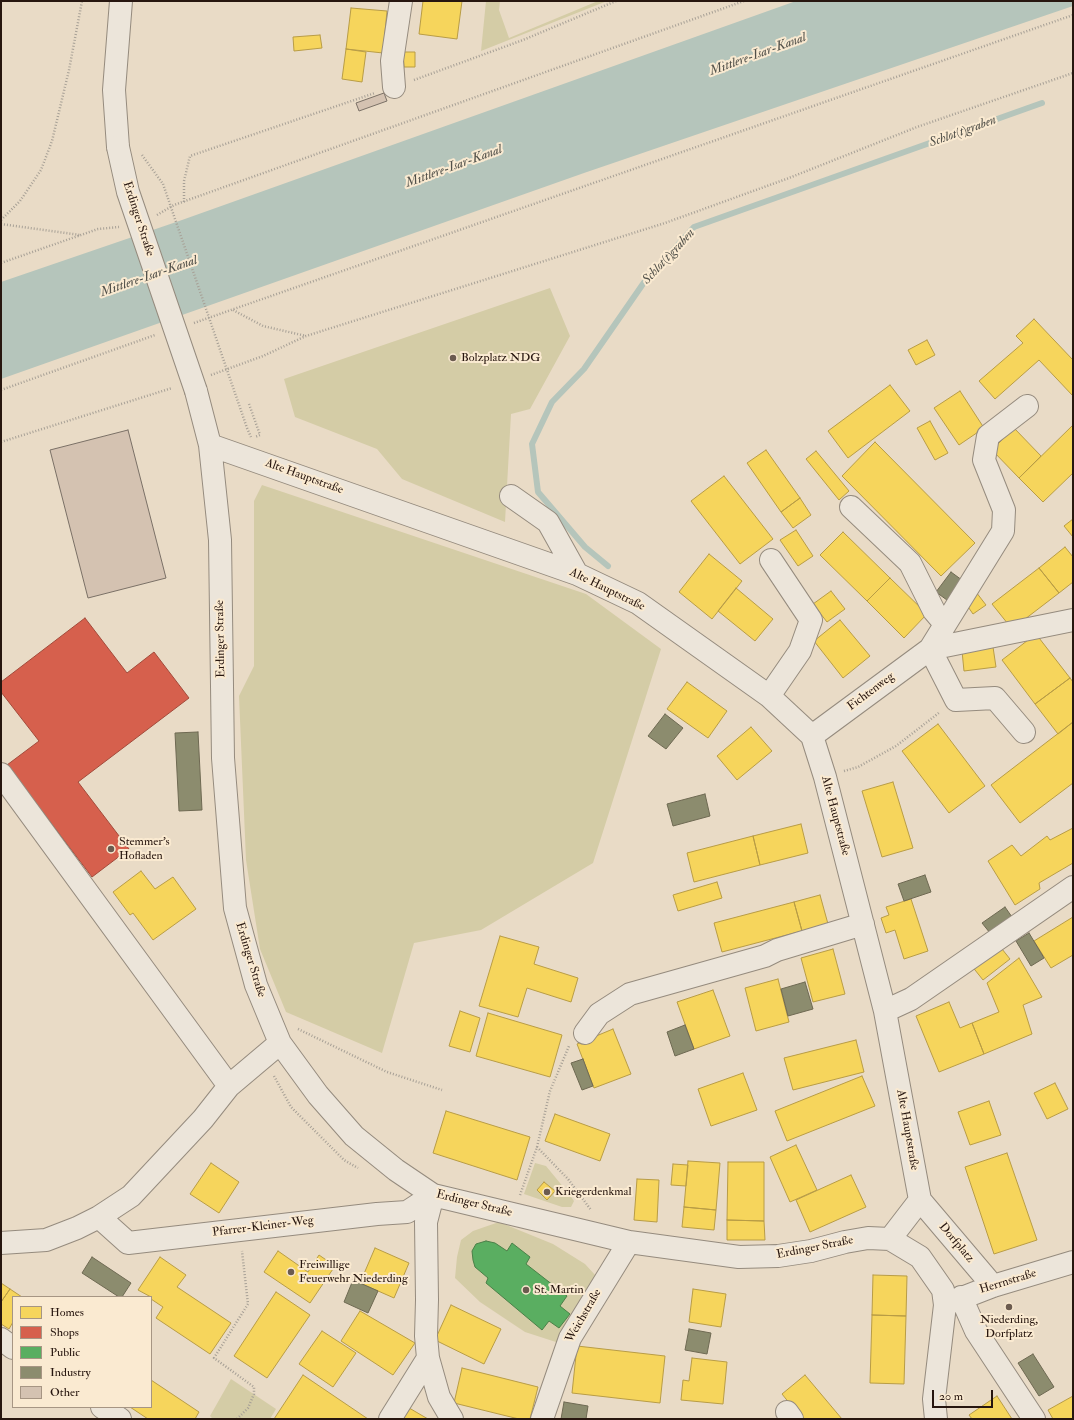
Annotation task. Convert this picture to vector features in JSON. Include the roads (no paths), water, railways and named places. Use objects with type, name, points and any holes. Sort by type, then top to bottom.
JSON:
[{"type":"street","name":"Erdinger Straße","points":[[121,1],[114,90],[118,147],[128,192],[194,384],[210,445],[220,540],[223,758],[235,908],[256,985],[279,1040],[318,1095],[354,1136],[396,1170],[433,1195],[629,1242],[739,1257],[778,1256],[811,1251],[845,1242],[868,1238],[890,1239],[920,1257],[943,1290],[953,1301],[934,1399],[936,1419]]},
{"type":"street","points":[[394,87],[392,61],[402,1]]},
{"type":"street","name":"Fichtenweg","points":[[812,736],[930,648],[1003,531],[1004,510],[984,460],[988,436],[1027,406]]},
{"type":"street","name":"Alte Hauptstraße","points":[[210,445],[577,574],[638,603],[769,696],[812,736],[825,777],[886,1011],[920,1200]]},
{"type":"street","points":[[511,496],[548,522],[577,574]]},
{"type":"street","points":[[851,507],[910,563],[934,611],[945,624]]},
{"type":"street","points":[[769,696],[800,651],[811,620],[771,560]]},
{"type":"street","name":"Fichtenweg","points":[[930,648],[1072,621]]},
{"type":"street","points":[[930,648],[956,700],[995,698],[1024,732]]},
{"type":"street","points":[[1,774],[229,1086]]},
{"type":"street","points":[[886,1011],[911,999],[1073,887]]},
{"type":"street","points":[[585,1033],[600,1014],[630,994],[765,956],[777,950],[863,924]]},
{"type":"street","points":[[1,1243],[46,1240],[77,1228],[99,1217],[131,1196],[203,1119],[229,1086],[279,1040]]},
{"type":"street","points":[[433,1195],[426,1222],[426,1336],[428,1358],[439,1397],[452,1419]]},
{"type":"street","name":"Pfarrer-Kleiner-Weg","points":[[99,1217],[128,1243],[377,1214],[407,1212],[433,1195]]},
{"type":"street","points":[[890,1239],[920,1200]]},
{"type":"street","name":"Dorfplatz","points":[[920,1200],[993,1286]]},
{"type":"street","name":"Weichstraße","points":[[542,1419],[558,1368],[570,1338],[629,1242]]},
{"type":"street","name":"Herrnstraße","points":[[953,1301],[993,1286],[1073,1262]]},
{"type":"street","points":[[953,1301],[976,1331],[1034,1419]]},
{"type":"street","points":[[1,1339],[12,1347]]},
{"type":"street","points":[[390,1419],[428,1358]]},
{"type":"street","points":[[104,1408],[120,1419]]},
{"type":"water","name":"Mittlere-Isar-Kanal","points":[[796,1],[1073,1],[1073,6],[584,173],[1,379],[1,282],[182,220]]},
{"type":"waterway","name":"Schlot(t)graben","points":[[608,566],[585,547],[538,492],[532,444],[552,402],[584,369],[645,281],[694,227],[1042,103]]},
{"type":"place","name":"Bolzplatz NDG","points":[[453,358]]},
{"type":"place","name":"Stemmer's Hofladen","points":[[111,849]]},
{"type":"place","name":"Kriegerdenkmal","points":[[547,1192]]},
{"type":"place","name":"Freiwillige Feuerwehr Niederding","points":[[291,1272]]},
{"type":"place","name":"St. Martin","points":[[526,1290]]},
{"type":"place","name":"Niederding, Dorfplatz","points":[[1009,1307]]}]
